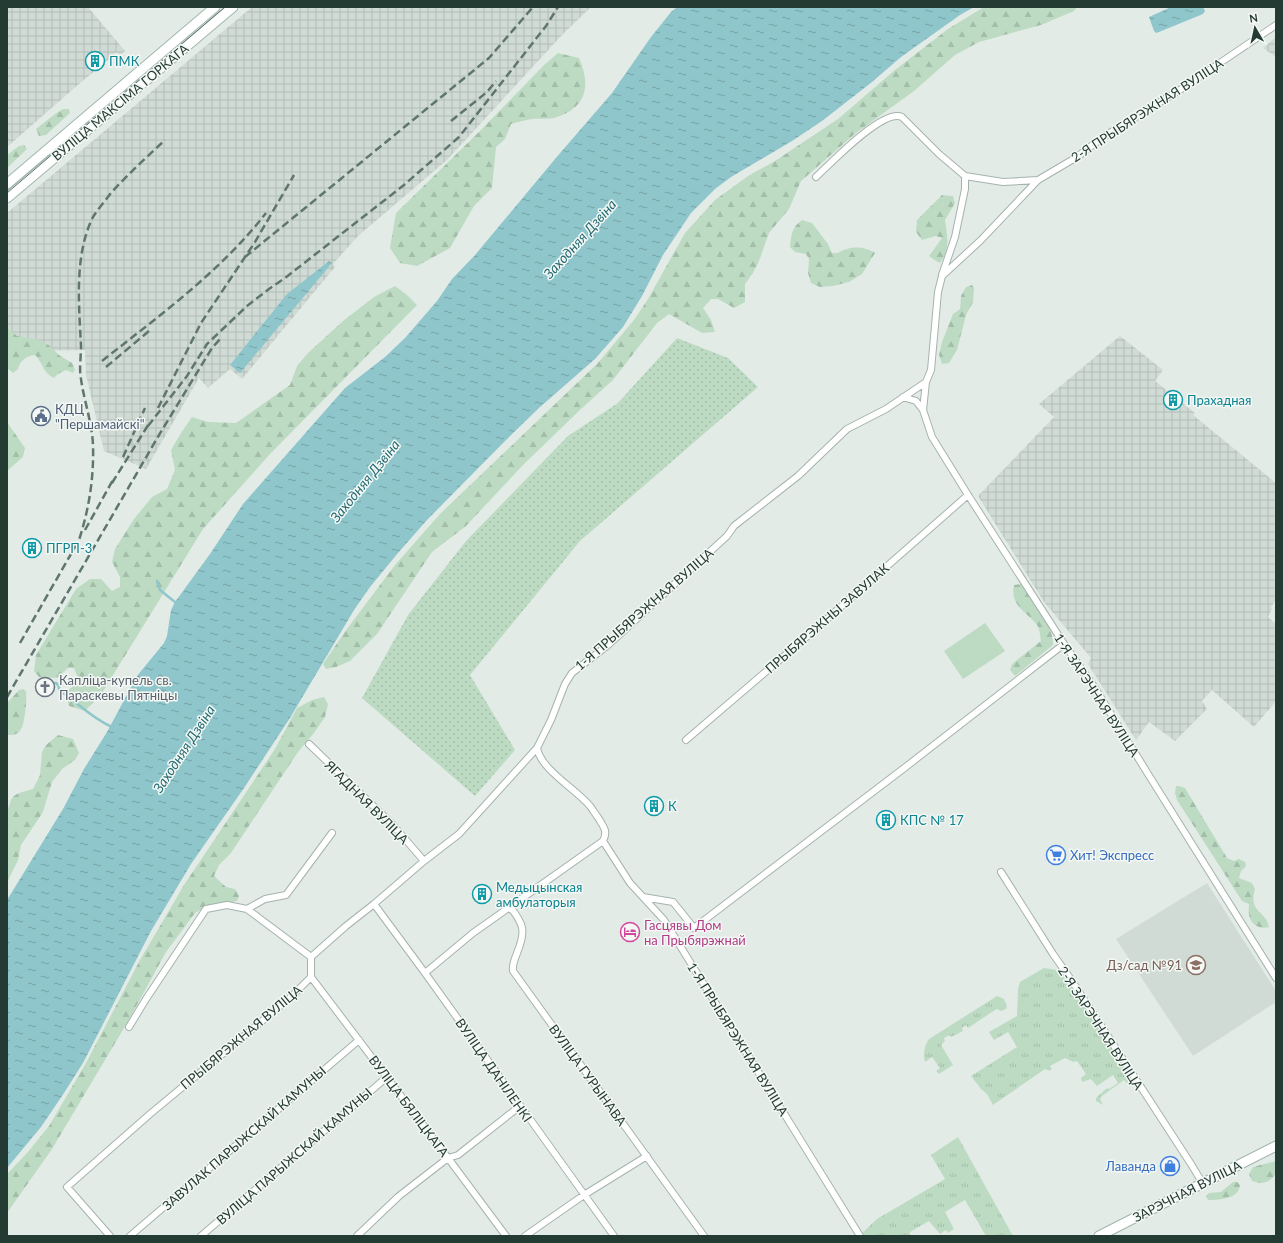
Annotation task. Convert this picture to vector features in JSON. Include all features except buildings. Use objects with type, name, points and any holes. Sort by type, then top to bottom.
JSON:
[{"type":"main road","name":"ВУЛІЦА МАКСІМА ГОРКАГА","points":[[7,184],[215,7]]},
{"type":"main road","name":"ВУЛІЦА МАКСІМА ГОРКАГА","points":[[7,198],[233,7]]},
{"type":"main road","name":"ЗАРЭЧНАЯ ВУЛІЦА","points":[[1099,1236],[1276,1146]]},
{"type":"street","name":"2-Я ПРЫБЯРЭЖНАЯ ВУЛІЦА","points":[[1038,180],[1077,157],[1103,137],[1183,88],[1276,25]]},
{"type":"street","points":[[816,177],[874,125],[889,117],[898,115],[902,117],[939,154],[965,176],[1003,182],[1038,180]]},
{"type":"street","name":"1-Я ЗАРЭЧНАЯ ВУЛІЦА","points":[[965,176],[965,189],[955,238],[938,292],[930,370],[926,382],[923,410],[932,436],[968,495],[1064,644],[1095,688],[1276,978]]},
{"type":"street","points":[[942,276],[980,242],[1038,180]]},
{"type":"street","name":"1-Я ПРЫБЯРЭЖНАЯ ВУЛІЦА","points":[[860,1236],[664,920],[630,883],[603,841],[606,836],[606,830],[590,806],[544,764],[538,755],[537,748],[551,720],[565,684],[572,673],[608,645],[727,536],[734,526],[798,476],[847,429],[886,409],[926,382]]},
{"type":"street","points":[[903,397],[916,401],[923,410]]},
{"type":"street","name":"ПРЫБЯРЭЖНЫ ЗАВУЛАК","points":[[686,740],[811,633],[968,495]]},
{"type":"street","points":[[643,897],[673,902],[694,928],[902,770],[1064,644]]},
{"type":"street","name":"ЯГАДНАЯ ВУЛІЦА","points":[[309,744],[393,825],[424,861]]},
{"type":"street","points":[[130,1027],[146,999],[206,909],[227,905],[247,909],[311,957],[424,861],[459,834],[537,748]]},
{"type":"street","points":[[247,909],[265,899],[286,895],[332,833]]},
{"type":"street","points":[[425,973],[473,934],[603,841]]},
{"type":"street","name":"2-Я ЗАРЭЧНАЯ ВУЛІЦА","points":[[1000,872],[1052,954],[1072,981],[1191,1164],[1202,1184]]},
{"type":"street","name":"ВУЛІЦА ДАНІЛЕНКІ","points":[[374,904],[614,1236]]},
{"type":"street","name":"ВУЛІЦА ГУРЫНАВА","points":[[510,907],[521,920],[523,931],[519,948],[512,965],[513,971],[704,1236]]},
{"type":"street","name":"ПРЫБЯРЭЖНАЯ ВУЛІЦА","points":[[110,1236],[67,1187],[150,1114],[291,997],[311,977],[311,957]]},
{"type":"street","name":"ВУЛІЦА БЯЛІЦКАГА","points":[[311,977],[506,1236]]},
{"type":"street","name":"ЗАВУЛАК ПАРЫЖСКАЙ КАМУНЫ","points":[[130,1236],[358,1040]]},
{"type":"street","name":"ВУЛІЦА ПАРЫЖСКАЙ КАМУНЫ","points":[[201,1236],[387,1077]]},
{"type":"street","points":[[357,1236],[399,1196],[448,1158],[458,1155],[520,1106]]},
{"type":"street","points":[[525,1236],[584,1195],[647,1156]]},
{"type":"shaded area","points":[[7,7],[88,7],[125,51],[120,55],[116,52],[7,147]]},
{"type":"shaded area","points":[[252,7],[591,7],[562,35],[447,160],[358,236],[333,264],[335,267],[242,379],[230,369],[208,388],[199,378],[146,469],[104,451],[86,375],[85,350],[24,351],[7,328],[7,213]]},
{"type":"shaded area","points":[[1276,37],[1276,57],[1263,48]]},
{"type":"shaded area","points":[[1120,336],[1163,370],[1155,381],[1195,413],[1193,415],[1276,483],[1276,600],[1271,607],[1272,609],[1268,617],[1276,624],[1276,701],[1254,727],[1212,690],[1202,701],[1207,709],[1175,741],[1149,722],[1136,740],[1088,664],[1091,658],[1044,602],[978,496],[1054,417],[1039,404]]},
{"type":"shaded area","name":"Дз/сад №91","points":[[1207,883],[1276,991],[1276,1002],[1193,1056],[1116,939]]},
{"type":"green space","points":[[984,7],[1077,7],[1074,11],[1041,25],[979,42],[955,55],[914,91],[856,133],[801,181],[789,209],[769,233],[759,261],[745,284],[745,302],[734,308],[718,299],[711,299],[703,308],[711,320],[715,332],[702,333],[669,314],[657,323],[613,380],[523,465],[466,526],[432,552],[377,634],[350,661],[336,667],[326,669],[323,664],[344,633],[395,565],[440,514],[597,364],[634,320],[648,299],[685,233],[715,200],[748,176],[775,161],[838,119],[895,70],[948,29]]},
{"type":"green space","points":[[558,53],[579,58],[585,77],[584,94],[580,101],[567,113],[557,117],[524,120],[511,124],[505,139],[496,147],[492,188],[474,206],[450,248],[417,266],[400,263],[390,248],[396,213],[482,129],[544,65]]},
{"type":"green space","points":[[63,109],[69,109],[70,113],[46,135],[39,136],[36,129]]},
{"type":"green space","points":[[24,145],[27,149],[7,168],[7,155],[19,146]]},
{"type":"green space","points":[[942,195],[953,196],[955,203],[945,220],[947,247],[940,263],[929,256],[942,238],[936,236],[922,240],[916,232],[917,220]]},
{"type":"green space","points":[[802,220],[812,223],[828,244],[832,253],[837,253],[850,248],[862,248],[875,253],[862,274],[849,282],[833,286],[820,287],[811,283],[808,273],[809,259],[806,254],[795,252],[790,247],[796,225]]},
{"type":"green space","points":[[972,285],[974,288],[973,302],[966,315],[957,350],[949,363],[942,364],[939,355],[942,342],[953,314],[960,309],[961,296],[966,287]]},
{"type":"green space","points":[[395,286],[417,305],[270,454],[203,529],[102,693],[85,711],[69,706],[65,693],[79,681],[74,668],[68,668],[57,678],[39,677],[34,671],[36,655],[76,589],[90,579],[101,579],[112,591],[120,587],[120,577],[112,562],[115,549],[134,519],[152,497],[167,489],[175,470],[171,450],[192,417],[208,422],[236,423],[290,385],[297,366],[308,353],[343,321],[374,297]]},
{"type":"green space","points":[[7,327],[17,336],[36,339],[49,345],[59,355],[72,363],[75,370],[73,373],[66,370],[54,378],[45,371],[35,355],[24,359],[18,369],[13,373],[7,368]]},
{"type":"green space","points":[[677,338],[728,358],[758,387],[580,541],[470,675],[515,750],[475,796],[362,698],[408,615],[466,541],[568,436],[618,403]]},
{"type":"green space","points":[[7,422],[25,448],[23,457],[7,471]]},
{"type":"green space","points":[[1021,584],[1046,621],[1050,629],[1053,645],[1015,676],[1010,670],[1012,664],[1041,641],[1037,625],[1020,608],[1014,598],[1014,585]]},
{"type":"green space","points":[[985,623],[1005,651],[963,679],[944,651]]},
{"type":"green space","points":[[23,689],[26,691],[26,695],[23,725],[18,733],[7,735],[7,703],[19,690]]},
{"type":"green space","points":[[324,697],[328,704],[325,717],[298,752],[231,853],[219,865],[214,876],[226,887],[235,889],[239,896],[237,901],[210,905],[195,913],[166,952],[127,1023],[52,1149],[7,1213],[7,1174],[27,1153],[49,1126],[86,1063],[140,960],[184,885],[275,749],[297,708],[312,700]]},
{"type":"green space","points":[[58,735],[73,739],[79,753],[75,760],[62,769],[52,782],[43,812],[21,845],[18,860],[7,883],[7,810],[11,799],[14,796],[33,789],[40,775],[42,752],[46,745]]},
{"type":"green space","points":[[1176,786],[1185,788],[1227,858],[1234,861],[1239,859],[1245,862],[1246,866],[1241,871],[1239,878],[1252,883],[1255,889],[1253,897],[1254,903],[1258,911],[1265,917],[1269,927],[1259,927],[1251,921],[1249,904],[1242,901],[1177,800],[1175,793]]},
{"type":"green space","points":[[1044,968],[1057,970],[1064,978],[1114,1050],[1132,1079],[1129,1085],[1124,1080],[1102,1096],[1100,1099],[1103,1105],[1096,1101],[1096,1098],[1107,1088],[1109,1089],[1118,1083],[1113,1075],[1097,1086],[1091,1079],[1082,1082],[1081,1078],[1086,1074],[1077,1061],[1073,1062],[1065,1058],[1050,1066],[1052,1069],[1049,1071],[1045,1069],[993,1105],[987,1094],[971,1076],[1017,1047],[1008,1032],[994,1040],[989,1032],[1017,1016],[1018,989],[1020,982]]},
{"type":"green space","points":[[997,996],[1004,999],[1007,1006],[1006,1009],[1001,1011],[997,1009],[968,1028],[966,1025],[962,1028],[963,1031],[951,1037],[950,1035],[944,1038],[945,1041],[941,1045],[953,1065],[939,1074],[936,1071],[940,1068],[932,1057],[925,1062],[924,1050],[929,1039]]},
{"type":"green space","points":[[958,1137],[1013,1236],[986,1236],[965,1200],[945,1212],[954,1229],[948,1233],[946,1230],[940,1234],[929,1221],[910,1232],[910,1236],[860,1236],[877,1219],[945,1179],[931,1155]]},
{"type":"green space","points":[[1276,1161],[1276,1174],[1270,1179],[1262,1183],[1252,1181],[1249,1174],[1253,1167]]},
{"type":"green space","points":[[1233,1182],[1237,1182],[1240,1185],[1239,1190],[1232,1196],[1218,1200],[1208,1200],[1206,1196],[1209,1193],[1221,1192]]},
{"type":"water","name":"Заходняя Дзвіна","points":[[677,7],[974,7],[960,15],[901,57],[822,121],[792,141],[731,177],[715,189],[691,213],[663,255],[642,296],[623,327],[595,359],[540,407],[505,441],[427,520],[398,553],[370,587],[354,610],[290,718],[244,788],[191,864],[151,931],[83,1063],[64,1093],[41,1127],[7,1168],[7,900],[63,809],[137,676],[164,643],[167,636],[171,610],[175,602],[210,554],[243,504],[345,388],[385,357],[405,338],[437,301],[452,279],[475,255],[612,93],[651,37],[671,12]]},
{"type":"water","points":[[1171,7],[1203,7],[1205,11],[1203,14],[1156,33],[1149,17]]},
{"type":"water","points":[[329,261],[332,263],[240,373],[230,365],[287,294]]},
{"type":"waterway","points":[[157,581],[160,590],[175,602]]},
{"type":"waterway","points":[[54,683],[59,686],[59,689]]},
{"type":"waterway","points":[[63,693],[91,715],[110,726]]},
{"type":"tram line","points":[[7,193],[225,7]]},
{"type":"railway","points":[[245,257],[489,58],[533,7]]},
{"type":"railway","points":[[148,426],[187,376],[207,344],[247,306],[404,185],[459,137],[546,26],[558,7]]},
{"type":"railway","points":[[451,121],[487,92],[496,81]]},
{"type":"railway","points":[[20,643],[79,540],[86,517],[90,493],[93,469],[93,445],[80,375],[81,346],[79,297],[80,264],[87,232],[93,217],[111,193],[165,140]]},
{"type":"railway","points":[[158,408],[201,323],[255,242],[294,175]]},
{"type":"railway","points":[[102,361],[167,310],[209,274],[229,255],[266,213]]},
{"type":"railway","points":[[106,367],[149,331]]},
{"type":"railway","points":[[7,697],[159,435],[212,348],[221,338]]},
{"type":"railway","points":[[123,457],[145,408]]},
{"type":"railway","points":[[112,483],[150,422]]},
{"type":"railway","points":[[85,530],[114,478]]},
{"type":"place","name":"ПМК","points":[[95,61]]},
{"type":"place","name":"Прахадная","points":[[1173,400]]},
{"type":"place","name":"КДЦ \"Першамайскі\"","points":[[41,416]]},
{"type":"place","name":"ПГРП-3","points":[[32,548]]},
{"type":"place","name":"Капліца-купель св. Параскевы Пятніцы","points":[[45,687]]},
{"type":"place","name":"К","points":[[654,806]]},
{"type":"place","name":"КПС № 17","points":[[886,820]]},
{"type":"place","name":"Хит! Экспресс","points":[[1056,855]]},
{"type":"place","name":"Медыцынская амбулаторыя","points":[[482,894]]},
{"type":"place","name":"Гасцявы Дом на Прыбярэжнай","points":[[630,932]]},
{"type":"place","name":"Дз/сад №91","points":[[1196,965]]},
{"type":"place","name":"Лаванда","points":[[1170,1166]]}]
